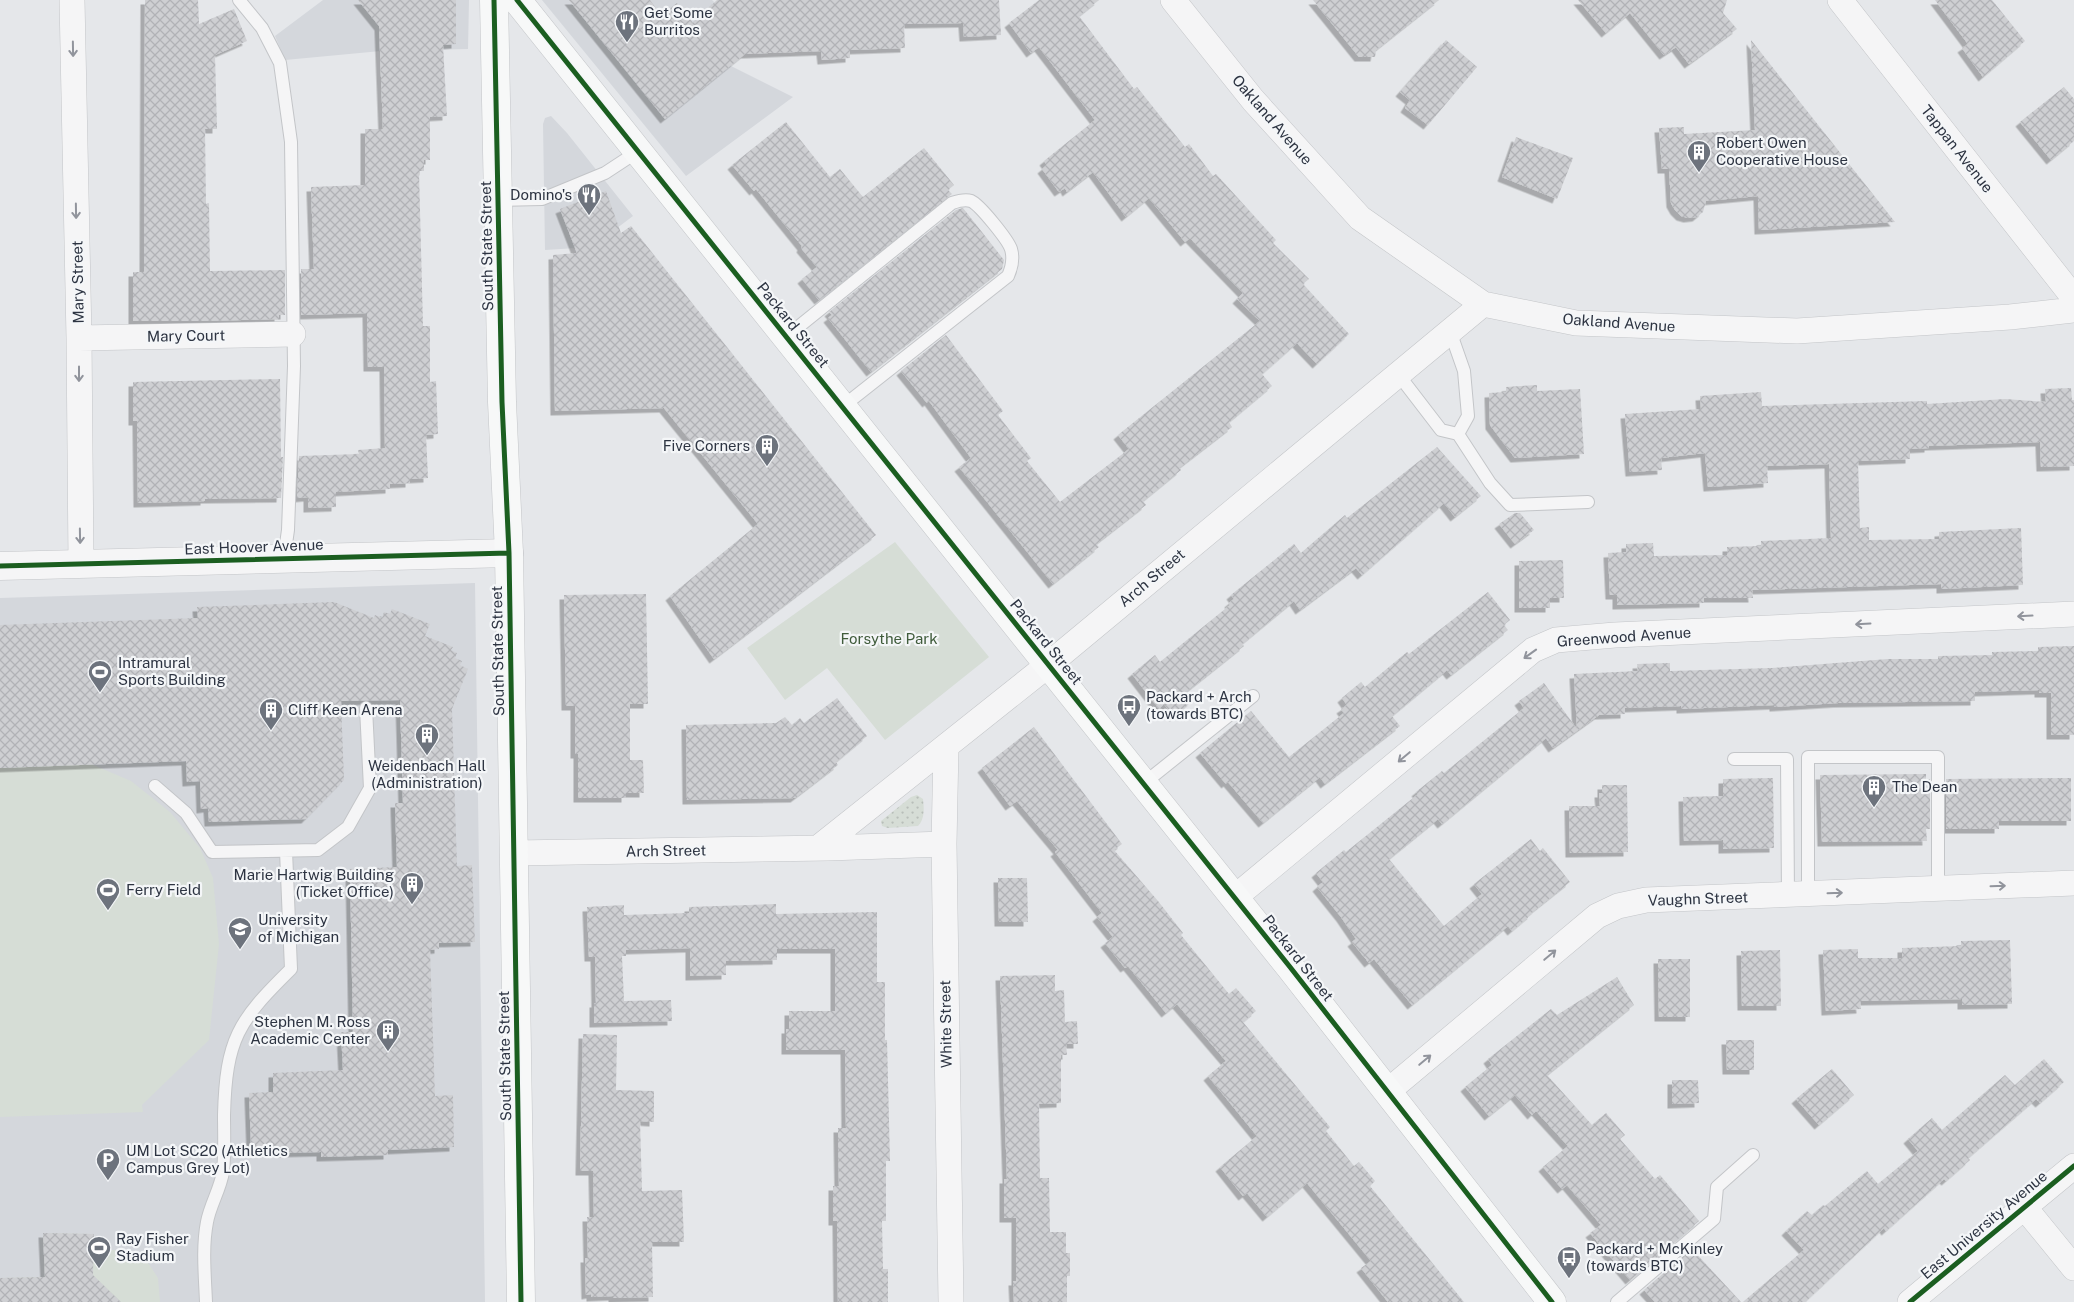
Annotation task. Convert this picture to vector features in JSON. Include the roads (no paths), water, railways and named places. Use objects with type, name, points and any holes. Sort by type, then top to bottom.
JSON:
[{"type":"main road","name":"South State Street","points":[[494,0],[503,429],[509,553],[521,1302]]},
{"type":"main road","name":"Packard Street","points":[[517,0],[1388,1090],[1552,1302]]},
{"type":"street","name":"Mary Street","points":[[72,0],[79,338],[81,563]]},
{"type":"street","name":"Oakland Avenue","points":[[1172,0],[1253,100],[1360,218],[1483,304],[1576,323],[1797,331],[2010,317],[2074,310]]},
{"type":"street","name":"Tappan Avenue","points":[[1840,0],[2074,298]]},
{"type":"street","name":"Arch Street","points":[[818,848],[1048,665],[1483,304]]},
{"type":"street","name":"Mary Court","points":[[79,338],[293,334]]},
{"type":"street","name":"East Hoover Avenue","points":[[0,566],[509,553]]},
{"type":"street","name":"Greenwood Avenue","points":[[1234,898],[1533,650],[1556,640],[1615,635],[2074,614]]},
{"type":"street","name":"White Street","points":[[946,747],[944,844],[951,1302]]},
{"type":"street","name":"Arch Street","points":[[514,853],[944,844]]},
{"type":"street","name":"Vaughn Street","points":[[1388,1090],[1597,916],[1618,906],[1646,900],[2074,883]]},
{"type":"street","name":"East University Avenue","points":[[1910,1302],[2074,1166]]},
{"type":"street","points":[[2025,1208],[2074,1268]]},
{"type":"lane","points":[[239,0],[262,28],[280,63],[291,142],[294,366],[288,530],[284,558]]},
{"type":"lane","points":[[498,200],[542,199],[605,173],[638,152]]},
{"type":"lane","points":[[786,336],[952,204],[962,200],[971,201],[983,211],[1011,248],[1013,263],[1008,276],[842,406]]},
{"type":"lane","points":[[1450,331],[1464,371],[1468,416],[1458,434]]},
{"type":"lane","points":[[1398,374],[1442,430],[1458,434],[1490,483],[1510,504],[1588,502]]},
{"type":"lane","points":[[1143,784],[1253,696]]},
{"type":"lane","points":[[155,786],[186,813],[212,852],[318,850],[348,827],[370,788],[366,708]]},
{"type":"lane","points":[[1798,895],[1808,757],[1938,757],[1938,889]]},
{"type":"lane","points":[[1734,759],[1787,759],[1798,895]]},
{"type":"lane","points":[[206,1302],[205,1246],[207,1221],[220,1189],[223,1170],[225,1091],[227,1066],[231,1050],[244,1020],[261,999],[291,969],[286,850]]},
{"type":"lane","points":[[1617,1302],[1714,1219],[1717,1187],[1753,1155]]},
{"type":"place","name":"Get Some Burritos","points":[[627,43]]},
{"type":"place","name":"Robert Owen Cooperative House","points":[[1699,173]]},
{"type":"place","name":"Domino's","points":[[589,216]]},
{"type":"place","name":"Five Corners","points":[[767,467]]},
{"type":"place","name":"Intramural Sports Building","points":[[100,693]]},
{"type":"place","name":"Packard + Arch (towards BTC)","points":[[1129,727]]},
{"type":"place","name":"Cliff Keen Arena","points":[[271,731]]},
{"type":"place","name":"Weidenbach Hall (Administration)","points":[[427,756]]},
{"type":"place","name":"The Dean","points":[[1874,808]]},
{"type":"place","name":"Marie Hartwig Building (Ticket Office)","points":[[412,905]]},
{"type":"place","name":"Ferry Field","points":[[108,911]]},
{"type":"place","name":"University of Michigan","points":[[240,950]]},
{"type":"place","name":"Stephen M. Ross Academic Center","points":[[388,1052]]},
{"type":"place","name":"UM Lot SC20 (Athletics Campus Grey Lot)","points":[[108,1181]]},
{"type":"place","name":"Ray Fisher Stadium","points":[[99,1269]]},
{"type":"place","name":"Packard + McKinley (towards BTC)","points":[[1569,1279]]},
{"type":"park label","name":"Forsythe Park","points":[[889,639]]}]
